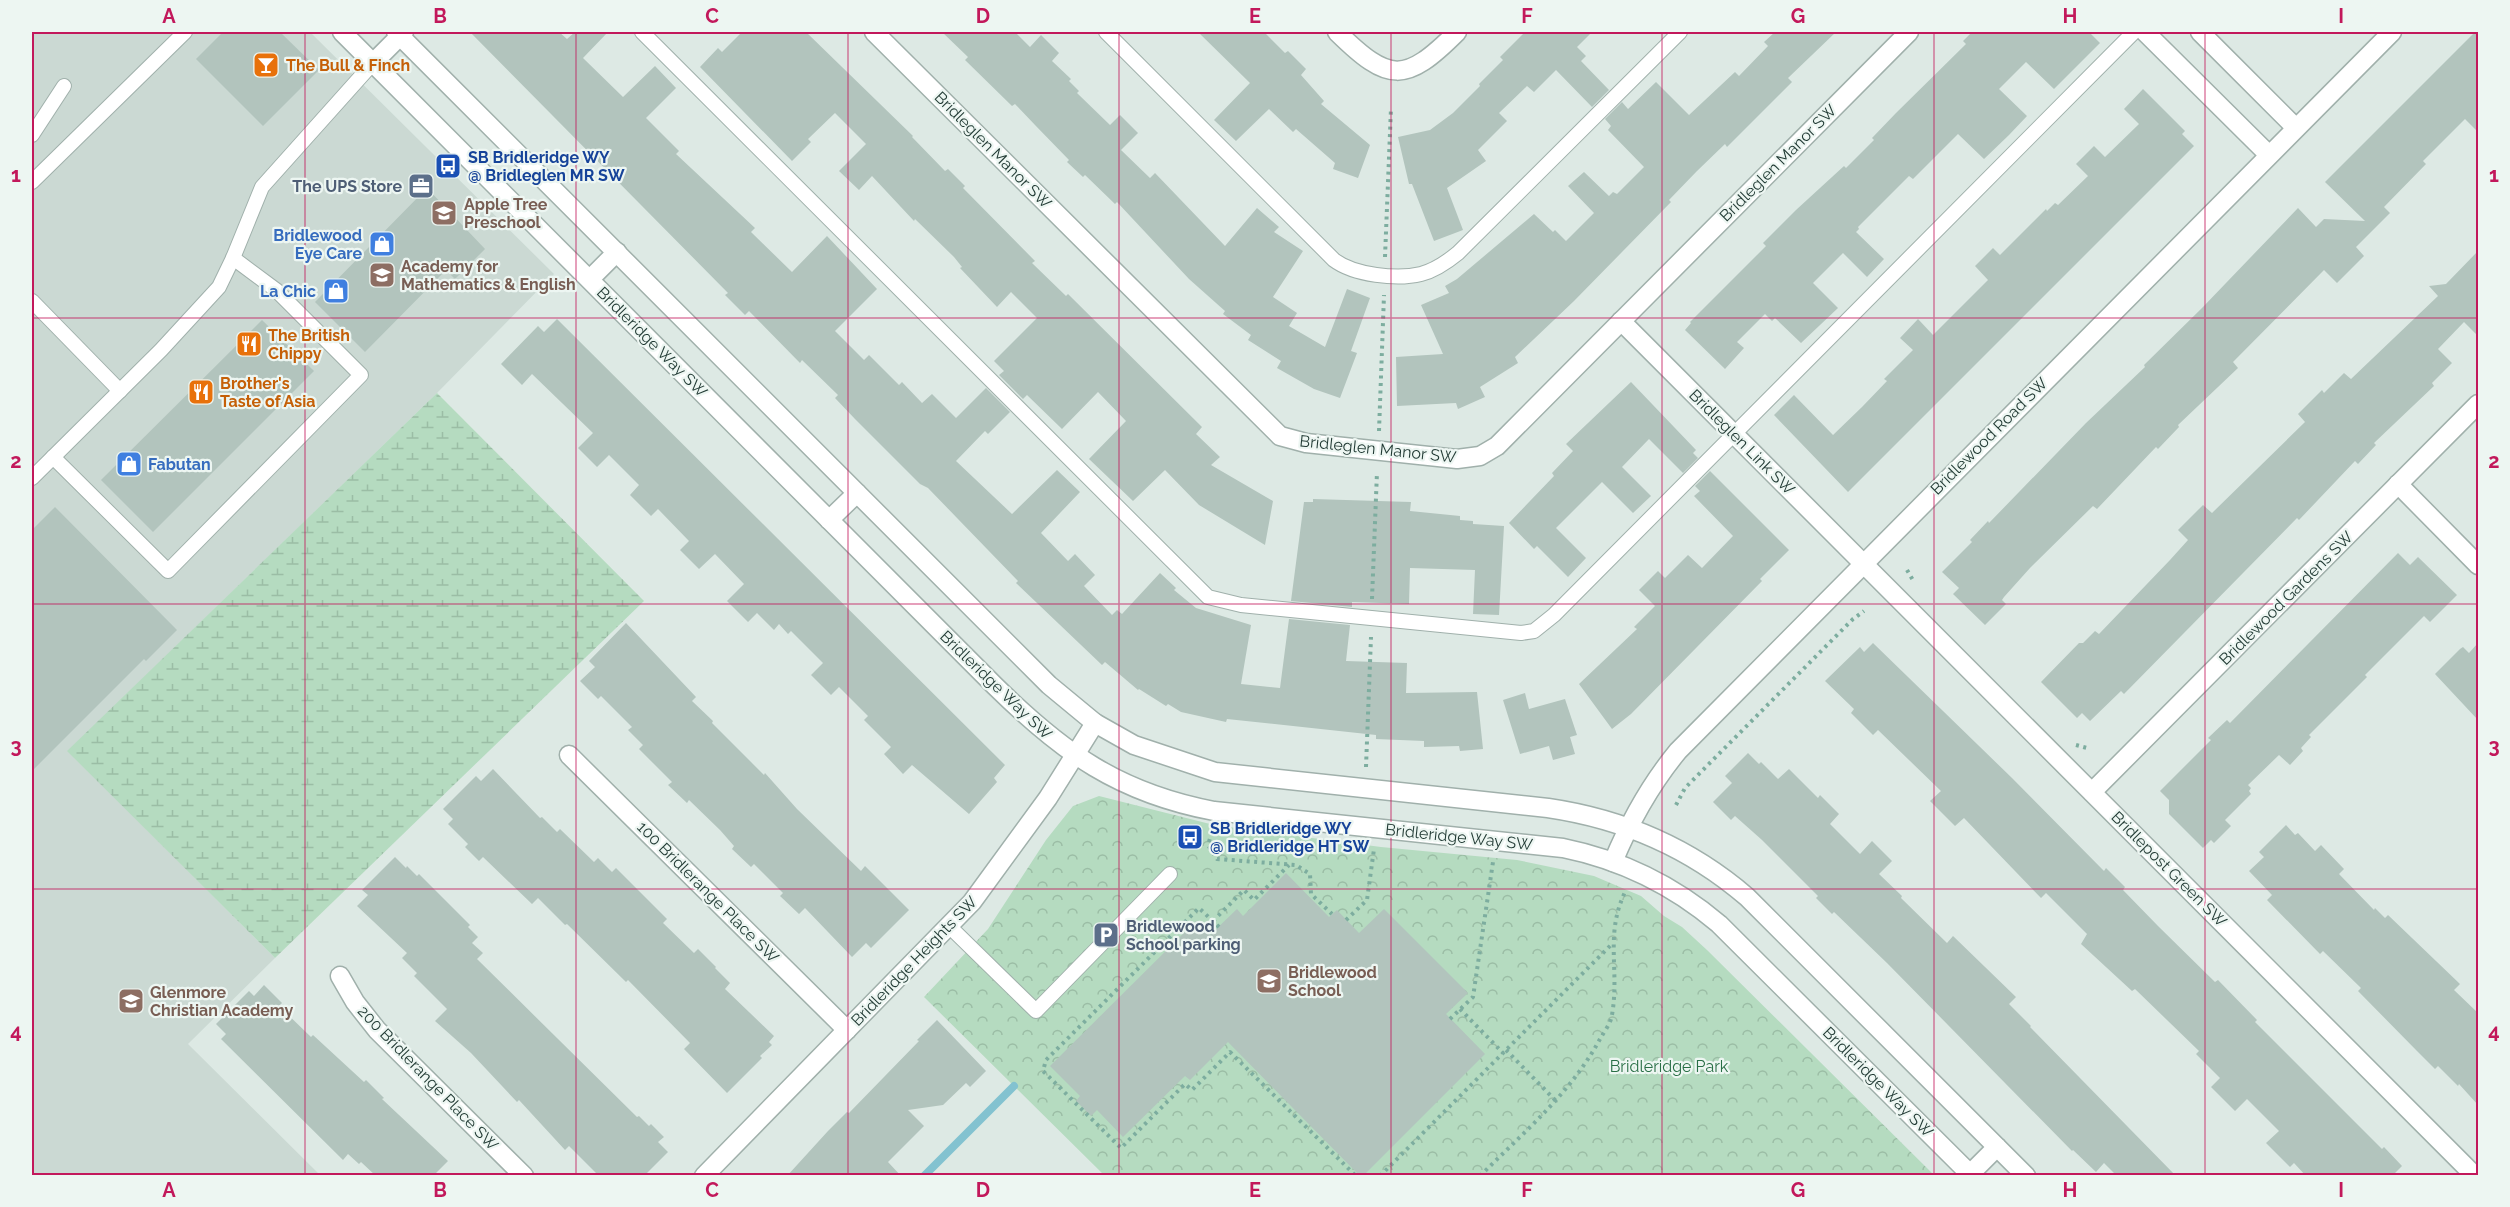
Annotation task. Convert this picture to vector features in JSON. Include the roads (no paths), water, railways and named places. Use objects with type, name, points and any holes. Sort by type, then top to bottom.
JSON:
[{"type":"street","name":"Bridleridge Way SW","points":[[342,32],[1032,723],[1073,754],[1116,780],[1147,793],[1192,807],[1563,848],[1613,861],[1658,880],[1700,908],[1719,924],[1971,1175]]},
{"type":"street","name":"Bridleglen Manor SW","points":[[874,32],[1280,436],[1306,443],[1457,459],[1480,456],[1497,446],[1909,32]]},
{"type":"street","points":[[1337,32],[1374,65],[1394,70],[1409,69],[1422,64],[1457,32]]},
{"type":"street","points":[[2145,32],[2269,155]]},
{"type":"street","points":[[2199,32],[2296,128]]},
{"type":"street","name":"Bridlewood Road SW","points":[[1613,861],[1628,826],[1652,784],[1678,751],[1862,563],[2392,32]]},
{"type":"street","points":[[373,63],[400,33],[1049,685],[1095,723],[1143,749],[1215,772],[1572,811],[1628,826],[1657,838],[1696,858],[1747,897],[2026,1176]]},
{"type":"street","points":[[590,279],[617,252]]},
{"type":"street","name":"Bridleglen Link SW","points":[[1621,321],[1862,563]]},
{"type":"street","name":"Bridlewood Gardens SW","points":[[2092,792],[2478,404]]},
{"type":"street","points":[[2398,484],[2478,565]]},
{"type":"street","points":[[830,520],[857,493]]},
{"type":"street","name":"Bridlepost Green SW","points":[[1862,563],[2475,1176]]},
{"type":"street","name":"Bridleridge Heights SW","points":[[704,1176],[972,902],[1048,798],[1073,754],[1095,723]]},
{"type":"street","name":"100 Bridlerange Place SW","points":[[569,755],[847,1030]]},
{"type":"street","name":"200 Bridlerange Place SW","points":[[340,976],[354,1002],[377,1030],[524,1176]]},
{"type":"street","points":[[1971,1175],[1997,1147]]},
{"type":"lane","points":[[32,182],[185,32]]},
{"type":"lane","points":[[642,32],[1208,597],[1241,605],[1521,633],[1534,631],[1554,615],[2134,32]]},
{"type":"lane","points":[[1106,32],[1334,260],[1354,272],[1385,275],[1419,274],[1443,264],[1458,253],[1680,32]]},
{"type":"lane","points":[[32,478],[120,391],[219,286],[262,187],[373,63]]},
{"type":"lane","points":[[32,135],[64,86]]},
{"type":"lane","points":[[53,457],[168,571],[362,375],[276,290],[233,258]]},
{"type":"lane","points":[[32,301],[120,391]]},
{"type":"lane","points":[[949,926],[1036,1011],[1170,874]]},
{"type":"waterway","points":[[924,1176],[1014,1086]]},
{"type":"place","name":"The Bull & Finch","points":[[266,65]]},
{"type":"place","name":"SB Bridleridge WY @ Bridleglen MR SW","points":[[448,166]]},
{"type":"place","name":"The UPS Store","points":[[421,186]]},
{"type":"place","name":"Apple Tree Preschool","points":[[444,213]]},
{"type":"place","name":"Bridlewood Eye Care","points":[[382,244]]},
{"type":"place","name":"Academy for Mathematics & English","points":[[382,275]]},
{"type":"place","name":"La Chic","points":[[336,291]]},
{"type":"place","name":"The British Chippy","points":[[249,344]]},
{"type":"place","name":"Brother's Taste of Asia","points":[[201,392]]},
{"type":"place","name":"Fabutan","points":[[129,464]]},
{"type":"place","name":"SB Bridleridge WY @ Bridleridge HT SW","points":[[1190,837]]},
{"type":"place","name":"Bridlewood School parking","points":[[1106,935]]},
{"type":"place","name":"Bridlewood School","points":[[1269,981]]},
{"type":"place","name":"Glenmore Christian Academy","points":[[131,1001]]},
{"type":"park label","name":"Bridleridge Park","points":[[1669,1066]]}]
